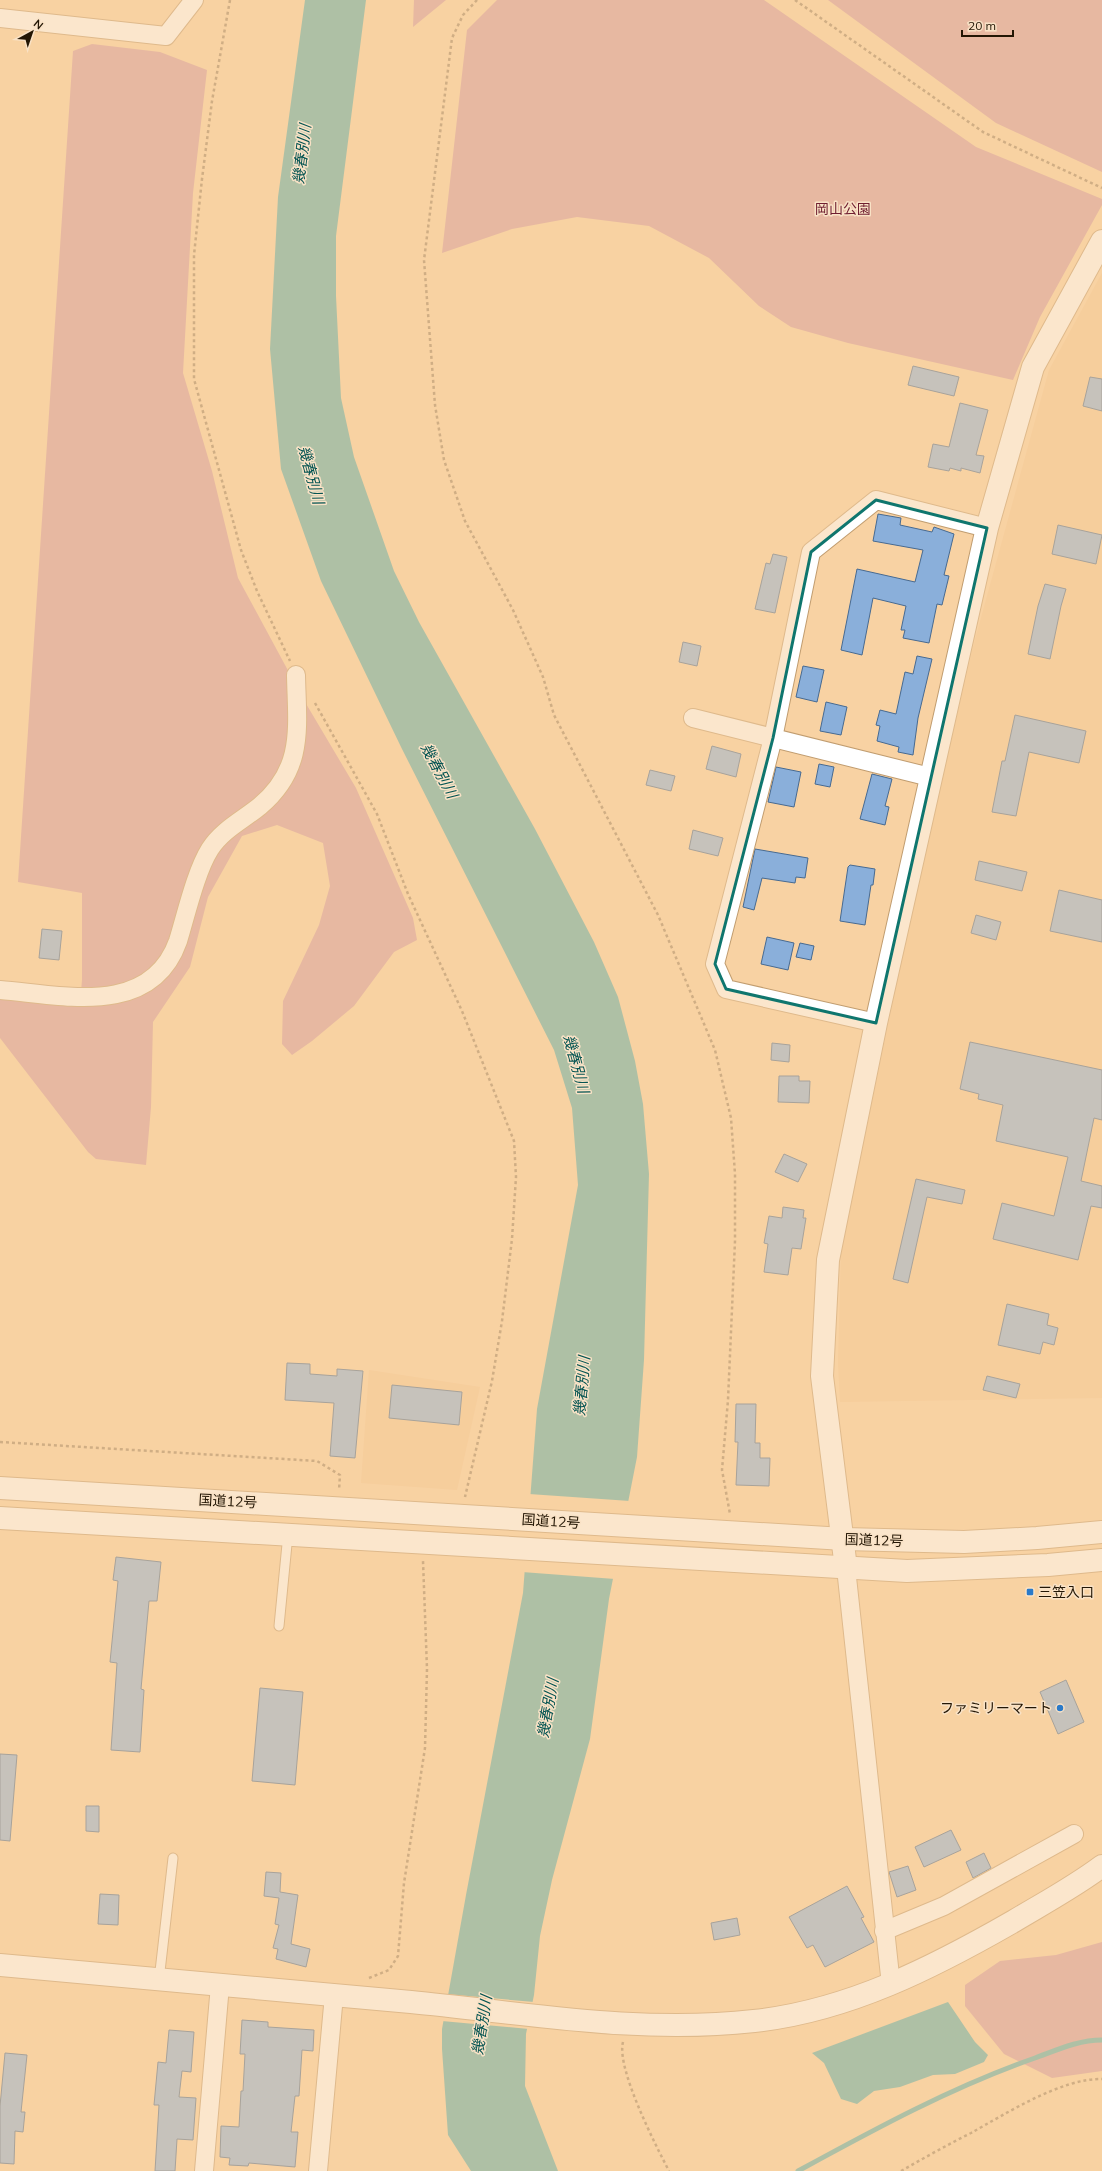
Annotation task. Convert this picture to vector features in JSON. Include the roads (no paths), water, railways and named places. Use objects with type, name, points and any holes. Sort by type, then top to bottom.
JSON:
[{"type":"main road","points":[[846,1568],[844,1539],[822,1376],[828,1260],[876,1023],[987,528],[1033,367],[1102,241]]},
{"type":"main road","name":"国道12号","points":[[0,1488],[844,1539],[964,1542],[1037,1538],[1102,1532]]},
{"type":"main road","name":"国道12号","points":[[0,1518],[907,1571],[1048,1565],[1102,1560]]},
{"type":"main road","points":[[0,1965],[414,2002],[554,2019],[627,2024],[688,2025],[755,2021],[821,2008],[891,1985],[985,1938],[1079,1883],[1102,1866]]},
{"type":"street","points":[[0,18],[166,36],[194,0]]},
{"type":"street","points":[[876,1023],[726,989],[715,964],[773,738],[811,552],[876,500],[987,528]]},
{"type":"street","points":[[0,990],[86,998],[118,995],[129,992],[145,984],[162,970],[173,953],[210,849],[227,830],[260,806],[272,794],[292,762],[298,729],[296,675]]},
{"type":"street","points":[[693,718],[930,777]]},
{"type":"street","points":[[846,1568],[891,1985]]},
{"type":"street","points":[[884,1931],[944,1906],[1074,1834]]},
{"type":"street","points":[[204,2171],[220,1985]]},
{"type":"street","points":[[318,2171],[334,1995]]},
{"type":"lane","points":[[279,1626],[288,1534]]},
{"type":"lane","points":[[159,1980],[173,1858]]},
{"type":"water","name":"幾春別川","points":[[305,0],[366,0],[336,236],[336,296],[341,398],[354,457],[394,571],[419,622],[535,829],[594,942],[618,997],[635,1061],[643,1104],[649,1174],[644,1360],[637,1457],[609,1599],[590,1739],[552,1880],[540,1936],[534,1995],[526,2034],[525,2086],[558,2171],[471,2171],[448,2135],[442,2029],[523,1593],[537,1409],[578,1185],[572,1108],[554,1050],[402,749],[321,581],[281,469],[270,349],[278,197]]},
{"type":"water","points":[[948,2002],[975,2042],[988,2055],[984,2062],[955,2074],[933,2075],[900,2087],[874,2091],[857,2104],[841,2099],[824,2063],[812,2053]]},
{"type":"waterway","points":[[798,2171],[885,2124],[944,2095],[1004,2069],[1068,2046],[1093,2040],[1102,2040]]},
{"type":"place","name":"三笠入口","points":[[1030,1592]]},
{"type":"place","name":"ファミリーマート","points":[[1060,1708]]},
{"type":"park label","name":"岡山公園","points":[[843,209]]}]
